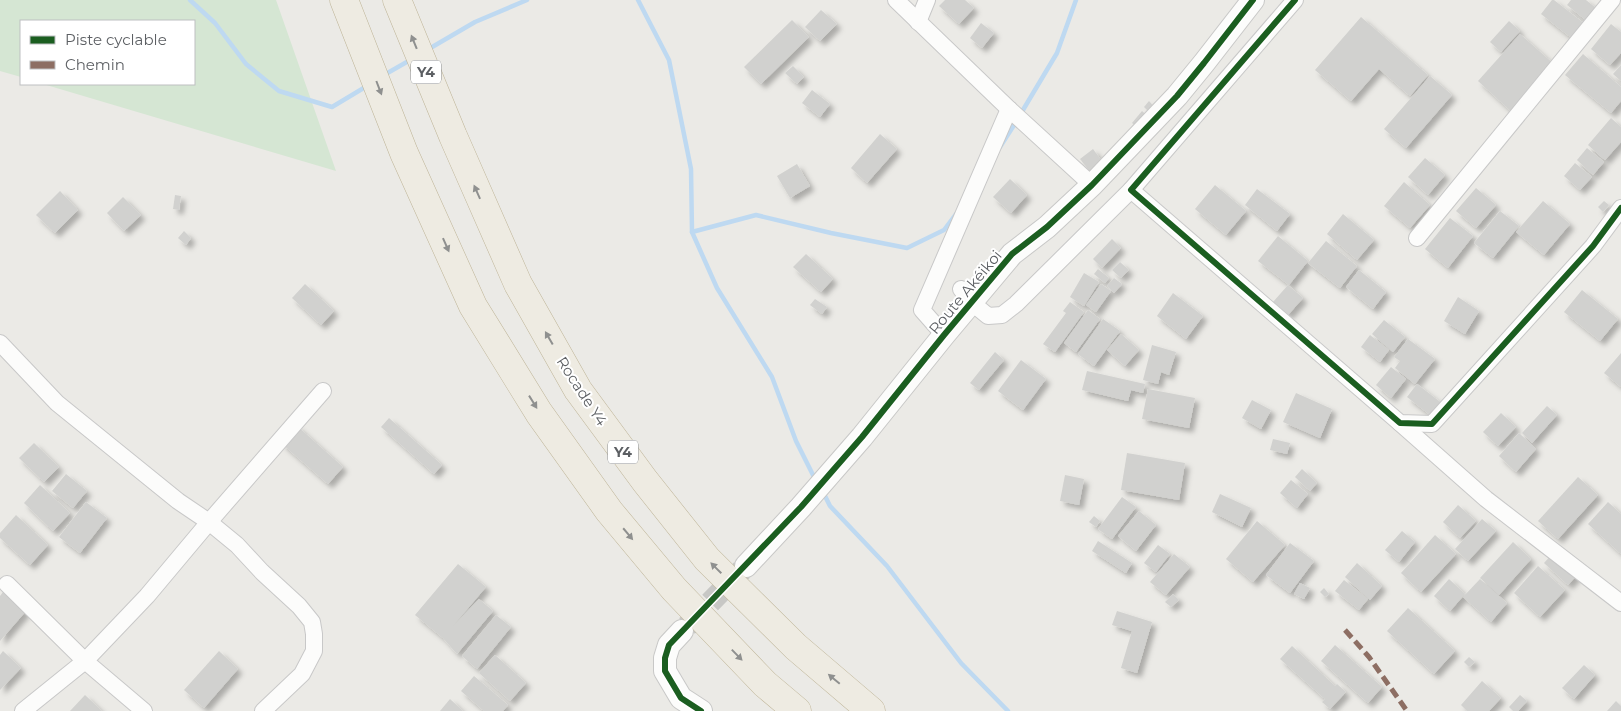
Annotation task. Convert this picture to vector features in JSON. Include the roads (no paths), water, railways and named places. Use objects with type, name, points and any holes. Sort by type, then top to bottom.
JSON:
[{"type":"highway","points":[[344,0],[404,153],[473,306],[550,428],[609,511],[674,589],[765,684],[797,711]]},
{"type":"highway","name":"Rocade Y4","points":[[398,4],[518,284],[578,390],[645,481],[707,559],[796,647],[871,711]]},
{"type":"street","points":[[896,0],[1009,109],[1092,185]]},
{"type":"street","points":[[918,22],[927,0]]},
{"type":"street","name":"Route Akéikoi","points":[[746,566],[862,437],[944,335],[966,295],[1012,254],[1048,227],[1092,185],[1177,96],[1253,0]]},
{"type":"street","points":[[966,295],[988,316],[1002,315],[1016,304],[1131,190],[1295,0]]},
{"type":"street","points":[[1417,238],[1612,0]]},
{"type":"street","points":[[944,335],[922,310],[1009,109]]},
{"type":"street","points":[[1131,190],[1486,499],[1621,603]]},
{"type":"street","points":[[1400,423],[1432,424],[1593,246],[1621,208]]},
{"type":"street","points":[[0,343],[57,403],[178,501],[209,522],[237,545],[262,572],[299,606],[312,622],[314,651],[302,674],[263,711]]},
{"type":"street","points":[[23,711],[85,661],[147,596],[323,391]]},
{"type":"street","points":[[7,584],[85,661],[144,711]]},
{"type":"street","points":[[682,631],[670,645],[665,658],[665,671],[681,698],[701,711]]},
{"type":"waterway","points":[[190,0],[215,23],[246,64],[279,91],[332,107],[367,86]]},
{"type":"waterway","points":[[427,50],[475,22],[527,0]]},
{"type":"waterway","points":[[638,0],[669,60],[691,169],[692,232],[717,288],[772,377],[796,441],[815,479]]},
{"type":"waterway","points":[[1020,115],[1057,53],[1076,0]]},
{"type":"waterway","points":[[384,75],[412,59]]},
{"type":"waterway","points":[[1000,147],[1016,122]]},
{"type":"waterway","points":[[692,232],[756,215],[831,233],[907,248],[944,230],[956,214]]},
{"type":"waterway","points":[[823,492],[830,506],[887,566],[961,663],[1008,711]]},
{"type":"tunnel","points":[[687,626],[742,570]]}]
